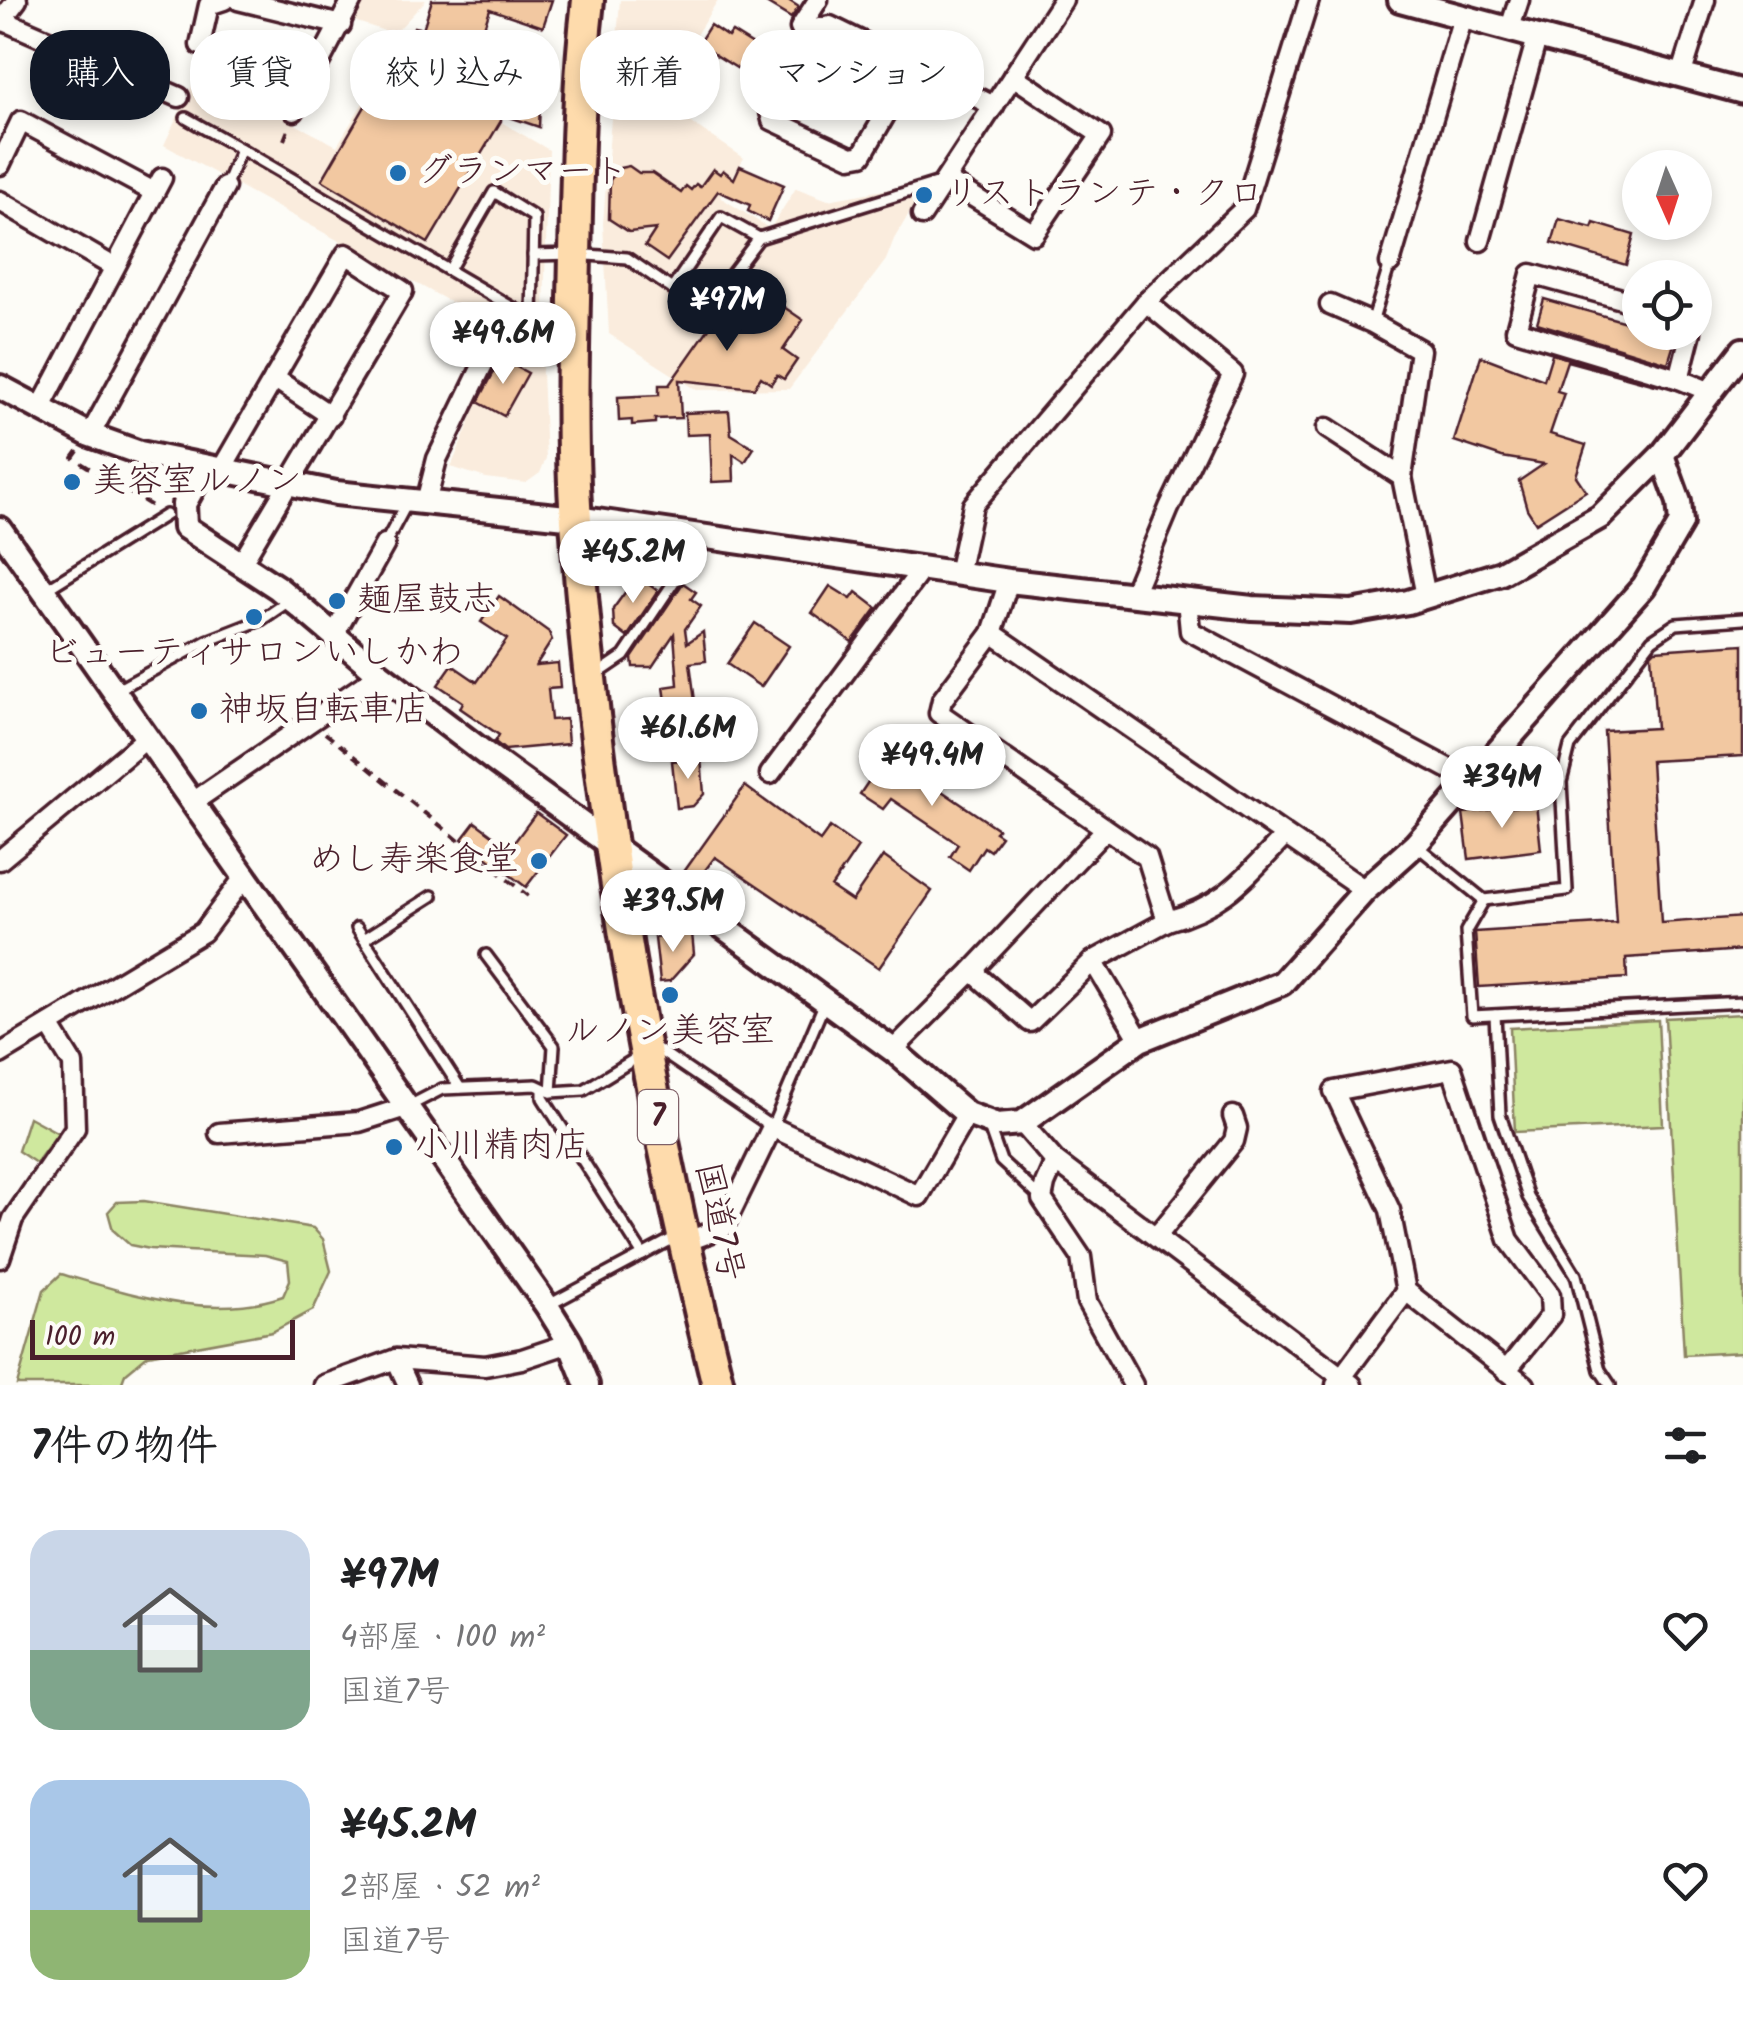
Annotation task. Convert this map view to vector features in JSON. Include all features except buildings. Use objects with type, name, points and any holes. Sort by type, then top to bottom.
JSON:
[{"type":"highway","name":"国道7号","points":[[588,0],[578,96],[576,518],[591,679],[644,1046],[682,1239],[718,1385]]},
{"type":"street","points":[[17,0],[1,21],[179,97]]},
{"type":"street","points":[[203,30],[209,5],[224,0]]},
{"type":"street","points":[[238,0],[271,3],[340,25]]},
{"type":"street","points":[[330,44],[352,0]]},
{"type":"street","points":[[800,28],[818,0]]},
{"type":"street","points":[[922,214],[1063,0]]},
{"type":"street","points":[[958,574],[972,504],[1146,302],[1244,210],[1310,0]]},
{"type":"street","points":[[1400,0],[1743,92]]},
{"type":"street","points":[[1509,30],[1519,0]]},
{"type":"street","points":[[1681,76],[1705,0]]},
{"type":"street","points":[[1390,263],[1464,17]]},
{"type":"street","points":[[830,26],[914,67],[862,154],[850,157],[772,120],[770,112],[819,28],[830,26]]},
{"type":"street","points":[[1480,241],[1538,38]]},
{"type":"street","points":[[946,180],[1034,234],[1101,135],[1013,76]]},
{"type":"street","points":[[984,101],[994,106]]},
{"type":"street","points":[[0,165],[22,120],[158,185],[40,409]]},
{"type":"street","points":[[90,435],[225,188]]},
{"type":"street","points":[[0,201],[114,267]]},
{"type":"street","points":[[241,564],[403,291],[346,254],[274,378],[213,469],[184,504],[185,527],[292,600],[380,674],[892,1050],[977,1117],[997,1125],[1022,1123],[1140,1040],[1282,984],[1365,890],[1414,845],[1644,586],[1681,523],[1662,454]]},
{"type":"street","points":[[1622,299],[1531,274],[1516,330],[1679,378],[1712,392]]},
{"type":"street","points":[[1133,594],[1168,508],[1233,374],[1146,302]]},
{"type":"street","points":[[1330,305],[1420,350],[1402,477],[1426,596]]},
{"type":"street","points":[[1679,378],[1686,350]]},
{"type":"street","points":[[0,387],[90,435],[140,453],[290,485],[576,518],[1009,581],[1252,608],[1352,612],[1426,596],[1502,572],[1600,517],[1662,454],[1743,350]]},
{"type":"street","points":[[417,502],[486,358]]},
{"type":"street","points":[[274,378],[330,416]]},
{"type":"street","points":[[1327,428],[1402,477]]},
{"type":"street","points":[[0,529],[547,1306],[570,1343],[588,1385]]},
{"type":"street","points":[[334,635],[385,544]]},
{"type":"street","points":[[770,774],[922,568]]},
{"type":"street","points":[[1009,581],[992,633],[942,700],[939,713],[1147,857],[1167,921]]},
{"type":"street","points":[[1186,600],[1190,631],[1472,781]]},
{"type":"street","points":[[992,633],[1365,890]]},
{"type":"street","points":[[193,802],[380,674]]},
{"type":"street","points":[[0,860],[148,737]]},
{"type":"street","points":[[892,1050],[1104,830]]},
{"type":"street","points":[[972,971],[1030,1022],[1092,962],[1167,921],[1198,912],[1227,896],[1284,836]]},
{"type":"street","points":[[0,1054],[204,932],[246,876]]},
{"type":"street","points":[[1092,962],[1140,1040]]},
{"type":"street","points":[[0,1258],[13,1219],[75,1128],[73,1064],[49,1025]]},
{"type":"street","points":[[1506,1370],[1551,1314],[1550,1295],[1509,1240],[1452,1069],[1334,1091],[1390,1210],[1406,1291],[1506,1370],[1525,1385]]},
{"type":"street","points":[[220,1133],[359,1122],[409,1106]]},
{"type":"street","points":[[1157,1236],[1234,1141],[1233,1116]]},
{"type":"street","points":[[682,1239],[723,1228],[772,1127],[919,1196],[977,1117]]},
{"type":"street","points":[[1022,1123],[1054,1161],[1344,1382],[1406,1291]]},
{"type":"street","points":[[1054,1161],[1042,1198],[1081,1257],[1087,1302],[1133,1385]]},
{"type":"street","points":[[324,1385],[396,1359],[485,1366],[570,1343]]},
{"type":"street","points":[[396,1359],[408,1385]]},
{"type":"lane","points":[[186,118],[532,319],[534,217],[494,192],[448,270]]},
{"type":"lane","points":[[225,188],[241,149]]},
{"type":"lane","points":[[534,255],[627,258],[702,314],[759,238],[946,180]]},
{"type":"lane","points":[[672,289],[721,216],[759,238]]},
{"type":"lane","points":[[1372,323],[1390,263]]},
{"type":"lane","points":[[385,544],[417,502]]},
{"type":"lane","points":[[44,591],[166,516]]},
{"type":"lane","points":[[591,679],[624,656],[704,538]]},
{"type":"lane","points":[[116,691],[207,641],[261,620],[292,600]]},
{"type":"lane","points":[[1414,845],[1484,900],[1566,890],[1561,782],[1570,746],[1652,640],[1676,624],[1743,619]]},
{"type":"lane","points":[[364,939],[432,896]]},
{"type":"lane","points":[[1484,900],[1466,931],[1472,1016],[1743,1002]]},
{"type":"lane","points":[[357,928],[460,1088]]},
{"type":"lane","points":[[486,955],[554,1046],[543,1098],[643,1255]]},
{"type":"lane","points":[[409,1106],[442,1088],[536,1086],[547,1090],[584,1090],[644,1046],[772,1127],[825,1002]]},
{"type":"lane","points":[[1496,1015],[1500,1115],[1528,1198],[1576,1275],[1600,1370],[1610,1385]]},
{"type":"lane","points":[[977,1117],[1001,1161],[1042,1198]]},
{"type":"lane","points":[[547,1306],[643,1255],[682,1239]]},
{"type":"path","points":[[90,435],[72,458],[166,516]]},
{"type":"path","points":[[311,721],[528,896]]},
{"type":"shaded area","points":[[360,0],[426,0],[399,29],[382,30],[351,20]]},
{"type":"shaded area","points":[[620,0],[718,0],[699,30],[618,30]]},
{"type":"shaded area","points":[[190,90],[190,120],[287,120],[337,146],[352,120],[498,120],[549,150],[542,373],[546,458],[540,473],[526,483],[486,478],[451,467],[476,407],[475,397],[507,333],[164,145]]},
{"type":"shaded area","points":[[611,120],[687,120],[744,158],[720,197],[770,229],[796,188],[828,200],[928,182],[886,260],[789,389],[697,390],[609,334],[603,224]]},
{"type":"green space","points":[[1743,1014],[1743,1352],[1684,1355],[1665,1018]]},
{"type":"green space","points":[[1658,1020],[1663,1125],[1515,1132],[1510,1028]]},
{"type":"green space","points":[[29,1117],[58,1133],[36,1163],[18,1151]]},
{"type":"green space","points":[[144,1201],[313,1228],[323,1239],[331,1271],[313,1310],[272,1332],[148,1355],[125,1374],[121,1385],[17,1385],[44,1290],[61,1274],[143,1296],[200,1305],[256,1303],[283,1296],[290,1280],[288,1261],[265,1255],[130,1245],[113,1230],[108,1212],[117,1202]]},
{"type":"place","name":"グランマート","points":[[398,173]]},
{"type":"place","name":"リストランテ・クロ","points":[[924,195]]},
{"type":"place","name":"美容室ルノン","points":[[72,482]]},
{"type":"place","name":"麺屋鼓志","points":[[337,601]]},
{"type":"place","name":"ビューティサロンいしかわ","points":[[254,617]]},
{"type":"place","name":"神坂自転車店","points":[[199,711]]},
{"type":"place","name":"めし寿楽食堂","points":[[539,861]]},
{"type":"place","name":"ルノン美容室","points":[[670,995]]},
{"type":"place","name":"小川精肉店","points":[[394,1147]]}]
